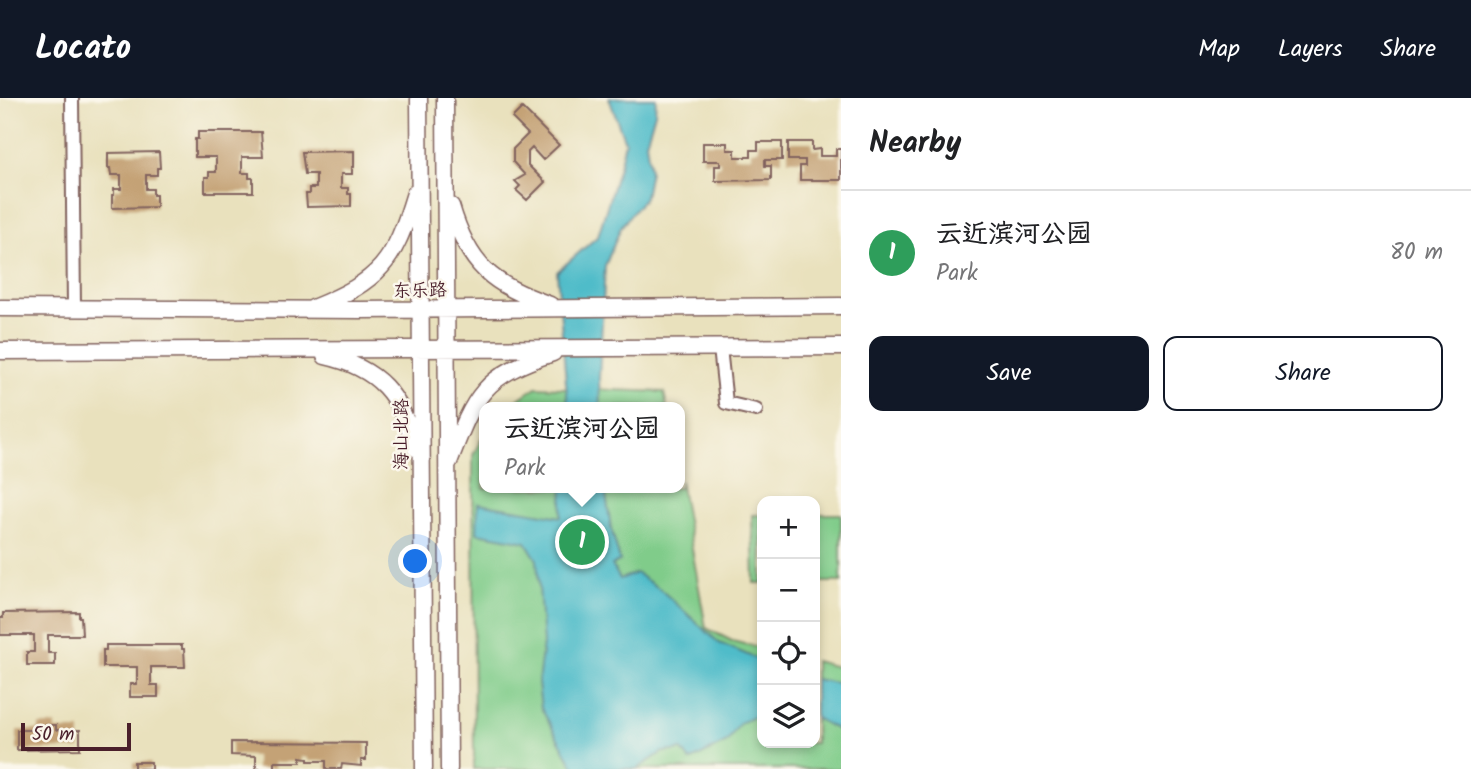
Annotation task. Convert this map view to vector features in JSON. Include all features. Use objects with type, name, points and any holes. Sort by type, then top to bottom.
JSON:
[{"type":"street","points":[[72,98],[74,307]]},
{"type":"street","name":"海山北路","points":[[419,98],[424,769]]},
{"type":"street","points":[[445,98],[449,769]]},
{"type":"street","points":[[306,310],[353,289],[384,265],[403,233],[420,177]]},
{"type":"street","points":[[445,187],[462,239],[488,275],[520,294],[559,309]]},
{"type":"street","name":"东乐路","points":[[0,308],[421,310],[841,306]]},
{"type":"street","points":[[0,351],[841,347]]},
{"type":"street","points":[[446,470],[473,404],[484,390],[497,377],[513,368],[566,348]]},
{"type":"street","points":[[720,348],[726,403],[755,410]]},
{"type":"street","points":[[295,350],[349,361],[380,382],[394,397],[404,415],[421,473]]},
{"type":"green space","points":[[536,387],[664,392],[666,402],[514,402]]},
{"type":"green space","points":[[479,444],[479,493],[682,493],[706,628],[732,641],[757,647],[757,748],[820,748],[820,662],[841,668],[841,769],[474,769],[473,455]]},
{"type":"green space","points":[[820,514],[841,514],[841,582],[820,582]]},
{"type":"green space","points":[[752,515],[757,515],[757,583],[754,583]]},
{"type":"water","points":[[609,98],[656,98],[655,113],[646,142],[650,171],[645,197],[621,227],[605,266],[600,402],[568,402],[557,272],[598,236],[625,142]]},
{"type":"water","points":[[563,493],[606,493],[620,561],[612,565],[620,579],[636,573],[660,589],[719,643],[757,659],[757,715],[740,723],[727,742],[690,761],[682,750],[663,752],[637,769],[575,769],[541,708],[538,683],[543,643],[537,560],[526,542],[477,533],[478,503],[561,517]]},
{"type":"water","points":[[820,680],[841,684],[841,732],[820,721]]},
{"type":"building","points":[[522,108],[559,145],[543,160],[532,148],[528,152],[528,165],[545,182],[527,200],[516,190],[520,186],[515,181],[525,175],[513,162],[513,149],[528,134],[512,118]]},
{"type":"building","points":[[198,132],[261,132],[263,157],[242,157],[242,173],[249,173],[249,178],[253,178],[253,192],[205,192],[205,177],[209,177],[209,172],[216,172],[216,157],[195,157],[195,139],[198,139]]},
{"type":"building","points":[[758,142],[782,142],[782,160],[765,160],[765,166],[771,166],[771,180],[715,181],[715,166],[720,166],[720,161],[703,161],[703,143],[727,143],[727,150],[735,150],[735,157],[751,157],[751,150],[758,150]]},
{"type":"building","points":[[788,142],[812,142],[812,150],[820,149],[820,156],[836,156],[836,149],[841,149],[841,180],[800,180],[800,166],[805,166],[805,160],[788,160]]},
{"type":"building","points":[[354,151],[352,174],[341,174],[341,188],[348,188],[351,206],[307,207],[306,194],[309,194],[309,188],[316,188],[316,174],[305,174],[302,152]]},
{"type":"building","points":[[159,152],[160,168],[157,168],[157,175],[146,175],[146,189],[153,189],[156,207],[112,208],[114,189],[121,189],[121,175],[111,175],[108,153]]},
{"type":"building","points":[[79,612],[82,635],[48,635],[48,653],[55,653],[55,665],[27,665],[27,652],[34,652],[34,635],[0,635],[0,618],[3,618],[3,613]]},
{"type":"building","points":[[106,645],[182,645],[185,667],[151,667],[151,685],[158,685],[158,697],[130,697],[130,684],[137,684],[137,667],[103,667],[103,650],[106,650]]},
{"type":"building","points":[[39,725],[56,725],[56,730],[80,730],[80,749],[17,750],[17,730],[39,730]]},
{"type":"building","points":[[231,742],[366,743],[366,760],[361,760],[361,766],[342,764],[341,769],[326,769],[326,761],[308,761],[308,758],[301,757],[301,762],[274,762],[274,769],[256,769],[256,756],[231,755]]},
{"type":"building","points":[[134,762],[151,762],[151,769],[134,769]]},
{"type":"place","name":"云近滨河公园","points":[[582,542]]}]
